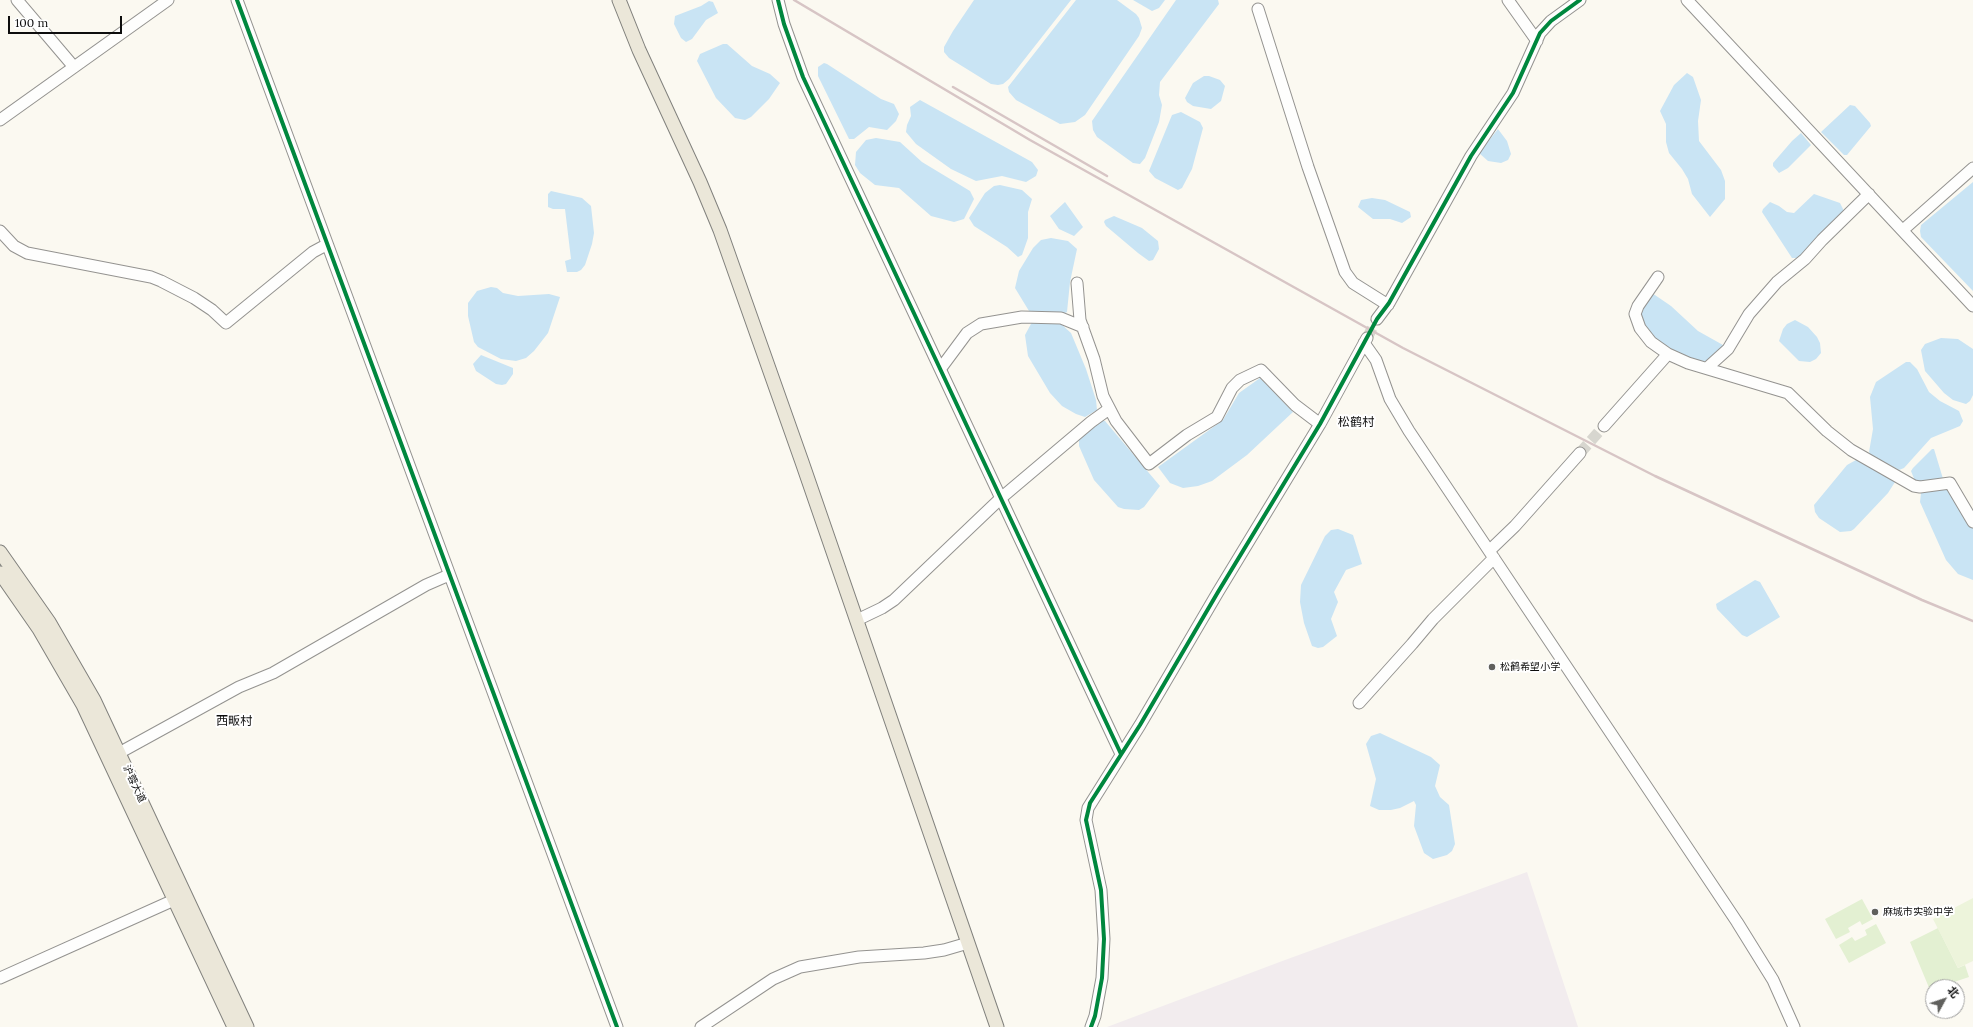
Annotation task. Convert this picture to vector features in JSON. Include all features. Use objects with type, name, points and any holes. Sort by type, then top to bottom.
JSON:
[{"type":"main road","points":[[619,0],[638,50],[700,182],[720,230],[997,1027]]},
{"type":"main road","name":"沪蓉大道","points":[[0,552],[33,598],[65,648],[94,700],[247,1027]]},
{"type":"main road","name":"沪蓉大道","points":[[0,573],[39,629],[80,699],[234,1027]]},
{"type":"street","points":[[17,0],[74,67]]},
{"type":"street","points":[[0,120],[168,0]]},
{"type":"street","points":[[237,0],[326,245],[616,1027]]},
{"type":"street","points":[[778,0],[784,24],[803,77],[1121,754]]},
{"type":"street","points":[[1508,0],[1537,41]]},
{"type":"street","points":[[1376,319],[1388,305],[1471,156],[1513,93],[1545,27],[1580,0]]},
{"type":"street","points":[[1687,0],[1973,306]]},
{"type":"street","points":[[1258,9],[1308,167],[1345,272],[1353,283],[1388,305]]},
{"type":"street","points":[[1903,230],[1973,168]]},
{"type":"street","points":[[1707,368],[1728,349],[1749,314],[1777,282],[1805,259],[1822,240],[1869,194]]},
{"type":"street","points":[[0,231],[14,246],[27,253],[151,277],[161,281],[194,298],[212,310],[226,323],[313,252],[326,245]]},
{"type":"street","points":[[1658,278],[1638,306],[1635,314],[1640,328],[1645,336],[1668,354],[1707,368],[1788,393],[1827,431],[1851,450],[1914,486],[1920,488],[1950,483],[1973,522]]},
{"type":"street","points":[[1076,283],[1080,320],[1094,359],[1103,396],[1122,430],[1149,464],[1187,435],[1217,417],[1232,388],[1240,380],[1262,370],[1296,405],[1320,424]]},
{"type":"street","points":[[941,368],[967,333],[980,324],[1001,319],[1030,317],[1061,318],[1083,328]]},
{"type":"street","points":[[1091,1027],[1095,1016],[1102,978],[1104,939],[1101,890],[1087,826],[1086,814],[1090,803],[1320,424],[1365,340],[1376,360],[1390,399],[1409,431],[1737,922],[1773,980],[1794,1027]]},
{"type":"street","points":[[1604,426],[1668,354]]},
{"type":"street","points":[[856,620],[882,608],[894,600],[1001,498],[1090,422],[1110,409]]},
{"type":"street","points":[[1358,702],[1492,555],[1515,526],[1580,453]]},
{"type":"street","points":[[119,753],[239,687],[273,674],[426,585],[449,575]]},
{"type":"street","points":[[0,978],[174,900]]},
{"type":"street","points":[[701,1027],[773,979],[800,968],[859,957],[924,953],[944,950],[968,943]]},
{"type":"shaded area","points":[[1527,872],[1578,1027],[1107,1027],[1285,960]]},
{"type":"green space","points":[[1973,898],[1973,961],[1958,968],[1933,919]]},
{"type":"green space","points":[[1862,899],[1873,919],[1862,925],[1860,921],[1848,928],[1850,932],[1836,939],[1825,919]]},
{"type":"green space","points":[[1876,924],[1886,943],[1849,963],[1839,945],[1852,937],[1855,941],[1867,935],[1865,930]]},
{"type":"green space","points":[[1938,928],[1958,968],[1965,965],[1969,977],[1963,979],[1925,979],[1910,942]]},
{"type":"water","points":[[974,0],[1071,0],[1009,79],[1003,84],[998,85],[991,84],[949,58],[944,52],[944,47],[953,31]]},
{"type":"water","points":[[1076,0],[1117,0],[1136,14],[1142,28],[1139,36],[1085,115],[1075,122],[1060,124],[1016,100],[1009,92],[1008,87]]},
{"type":"water","points":[[1133,0],[1165,0],[1159,8],[1152,11]]},
{"type":"water","points":[[1176,0],[1218,0],[1219,4],[1160,82],[1159,95],[1162,105],[1159,122],[1145,158],[1140,164],[1133,163],[1097,137],[1093,130],[1092,121]]},
{"type":"water","points":[[709,1],[713,2],[718,13],[706,20],[692,39],[686,42],[681,38],[674,24],[675,16],[701,6]]},
{"type":"water","points":[[723,44],[727,44],[752,66],[770,74],[780,83],[769,99],[751,117],[745,120],[735,118],[716,98],[697,61],[700,54]]},
{"type":"water","points":[[824,63],[881,99],[894,104],[899,114],[896,121],[887,130],[869,127],[854,139],[849,139],[818,76],[818,67]]},
{"type":"water","points":[[1687,73],[1693,77],[1701,100],[1698,121],[1699,141],[1721,170],[1725,181],[1725,199],[1710,217],[1692,194],[1688,179],[1669,153],[1666,142],[1666,124],[1660,111],[1674,85]]},
{"type":"water","points":[[1204,76],[1209,76],[1220,80],[1225,86],[1221,101],[1211,109],[1193,106],[1187,102],[1185,98],[1193,83]]},
{"type":"water","points":[[920,100],[1032,162],[1038,170],[1036,176],[1026,182],[1002,176],[976,181],[951,169],[916,144],[906,132],[911,116],[910,107]]},
{"type":"water","points":[[1850,105],[1855,106],[1871,126],[1847,155],[1844,155],[1821,132]]},
{"type":"water","points":[[1181,112],[1200,122],[1203,128],[1192,169],[1182,188],[1178,190],[1155,178],[1149,171],[1172,115]]},
{"type":"water","points":[[1498,129],[1507,141],[1511,154],[1508,160],[1501,163],[1488,161],[1479,153]]},
{"type":"water","points":[[1801,133],[1811,145],[1788,168],[1779,173],[1773,166],[1773,163]]},
{"type":"water","points":[[876,138],[900,142],[922,162],[970,191],[974,199],[964,219],[954,222],[931,216],[899,188],[875,185],[860,173],[855,165],[856,152],[866,140]]},
{"type":"water","points":[[1973,182],[1973,291],[1921,237],[1920,231],[1921,225]]},
{"type":"water","points":[[1000,185],[1022,190],[1032,199],[1028,212],[1028,238],[1022,255],[1018,257],[1007,247],[974,226],[969,218],[985,193],[994,186]]},
{"type":"water","points":[[551,191],[582,198],[591,206],[594,233],[592,244],[585,265],[577,272],[567,272],[565,261],[571,259],[565,209],[553,209],[548,207],[548,194]]},
{"type":"water","points":[[1814,194],[1840,203],[1844,211],[1798,258],[1792,258],[1762,212],[1763,209],[1770,202],[1787,212],[1794,213]]},
{"type":"water","points":[[1372,198],[1385,200],[1410,212],[1411,217],[1402,223],[1390,219],[1373,219],[1358,207],[1361,200]]},
{"type":"water","points":[[1065,202],[1083,227],[1074,236],[1059,229],[1050,216]]},
{"type":"water","points":[[1114,216],[1142,228],[1158,241],[1159,249],[1153,260],[1149,261],[1106,226],[1104,222],[1105,220]]},
{"type":"water","points":[[1051,238],[1068,241],[1077,249],[1070,282],[1067,312],[1063,314],[1029,311],[1015,288],[1019,271],[1033,248],[1041,240]]},
{"type":"water","points":[[491,287],[497,288],[503,293],[518,296],[549,294],[560,297],[548,333],[534,351],[526,358],[516,361],[501,359],[478,347],[474,342],[468,316],[468,303],[477,291]]},
{"type":"water","points":[[1652,293],[1671,306],[1698,331],[1726,348],[1702,363],[1681,357],[1648,335],[1640,316],[1642,309]]},
{"type":"water","points":[[1795,320],[1808,327],[1820,343],[1821,353],[1816,359],[1810,362],[1799,361],[1779,341],[1783,329],[1787,324]]},
{"type":"water","points":[[1032,322],[1060,323],[1071,333],[1086,369],[1096,400],[1097,410],[1085,417],[1076,414],[1062,406],[1050,393],[1028,356],[1025,335]]},
{"type":"water","points":[[1941,338],[1958,339],[1973,349],[1973,395],[1970,401],[1966,404],[1953,400],[1944,393],[1925,371],[1921,350],[1925,344]]},
{"type":"water","points":[[481,355],[513,368],[513,374],[506,384],[496,384],[476,371],[473,364]]},
{"type":"water","points":[[1906,362],[1910,362],[1917,369],[1929,392],[1940,401],[1959,411],[1963,421],[1960,426],[1931,438],[1904,468],[1899,470],[1871,455],[1869,452],[1873,429],[1870,397],[1876,382]]},
{"type":"water","points":[[1260,378],[1293,412],[1247,455],[1212,481],[1198,486],[1183,488],[1170,483],[1158,467],[1223,420],[1239,393]]},
{"type":"water","points":[[1101,421],[1105,421],[1160,486],[1144,507],[1139,510],[1118,507],[1094,480],[1079,446],[1079,439]]},
{"type":"water","points":[[1932,449],[1934,449],[1944,482],[1924,485],[1915,481],[1911,471]]},
{"type":"water","points":[[1856,460],[1860,460],[1894,479],[1895,482],[1888,493],[1854,529],[1851,531],[1840,532],[1819,518],[1815,512],[1814,505],[1847,465]]},
{"type":"water","points":[[1945,487],[1948,489],[1973,527],[1973,580],[1958,574],[1946,560],[1920,502],[1921,493]]},
{"type":"water","points":[[1338,529],[1353,535],[1362,564],[1346,570],[1334,592],[1338,602],[1331,619],[1337,636],[1323,647],[1318,648],[1312,646],[1304,623],[1300,602],[1301,585],[1325,536],[1331,530]]},
{"type":"water","points":[[1755,580],[1760,582],[1780,617],[1747,637],[1742,635],[1717,609],[1716,604]]},
{"type":"water","points":[[1380,733],[1431,757],[1440,765],[1435,786],[1440,797],[1449,805],[1455,844],[1452,851],[1447,855],[1433,859],[1424,853],[1414,826],[1416,805],[1414,801],[1400,808],[1391,810],[1379,810],[1370,806],[1376,779],[1366,744],[1371,736]]},
{"type":"tunnel","points":[[1367,338],[1377,319]]},
{"type":"tunnel","points":[[1580,453],[1604,426]]},
{"type":"railway","points":[[794,0],[1030,140],[1403,348],[1655,476],[1922,600],[1973,621]]},
{"type":"railway","points":[[953,87],[1107,176]]},
{"type":"cycle path","points":[[237,0],[617,1027]]},
{"type":"cycle path","points":[[778,0],[784,24],[803,77],[1121,754]]},
{"type":"cycle path","points":[[1091,1027],[1095,1016],[1102,978],[1104,939],[1101,890],[1086,820],[1090,803],[1140,725],[1218,592],[1320,424],[1377,319],[1389,303],[1471,156],[1513,93],[1540,33],[1551,21],[1580,0]]},
{"type":"place","name":"松鹤希望小学","points":[[1492,667]]},
{"type":"place","name":"麻城市实验中学","points":[[1875,912]]},
{"type":"district","name":"松鹤村","points":[[1356,423]]},
{"type":"district","name":"西畈村","points":[[234,722]]}]
